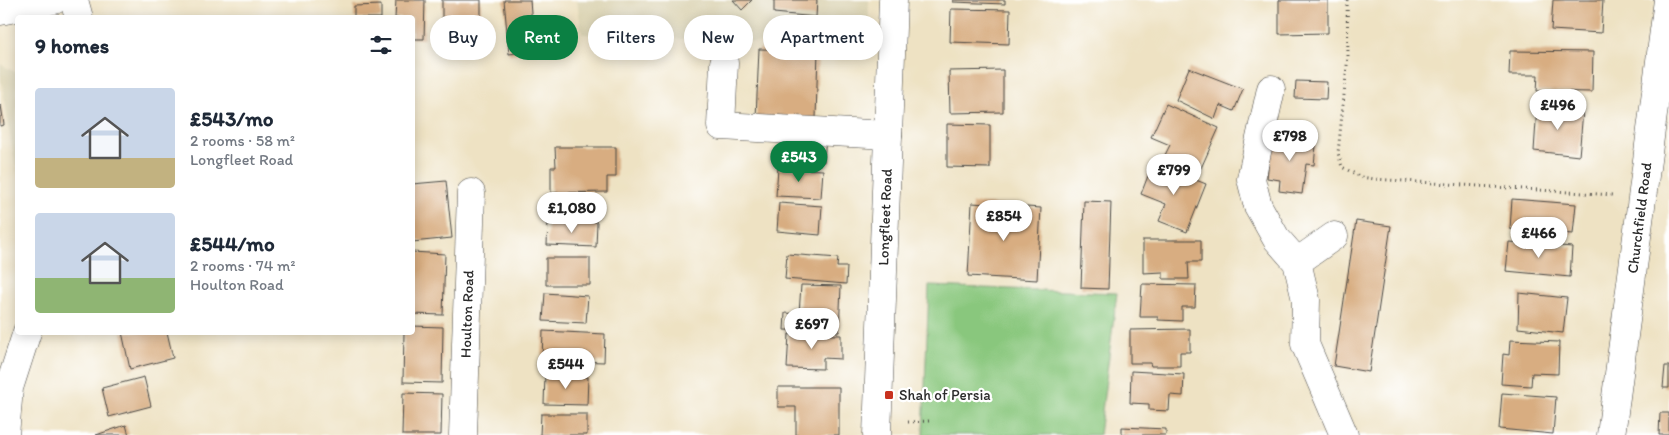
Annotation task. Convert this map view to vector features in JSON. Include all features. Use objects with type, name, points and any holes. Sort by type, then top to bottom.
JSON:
[{"type":"main road","points":[[0,11],[54,0]]},
{"type":"main road","points":[[74,0],[78,15]]},
{"type":"main road","name":"Longfleet Road","points":[[876,435],[893,0]]},
{"type":"main road","name":"Churchfield Road","points":[[1611,435],[1668,0]]},
{"type":"main road","points":[[724,63],[721,126],[888,135]]},
{"type":"main road","points":[[1271,89],[1251,179],[1258,206],[1276,238],[1297,262],[1306,300],[1305,344],[1344,435]]},
{"type":"main road","name":"Houlton Road","points":[[463,435],[471,193]]},
{"type":"main road","points":[[1297,262],[1334,236]]},
{"type":"main road","points":[[5,435],[9,388],[26,335]]},
{"type":"path","points":[[1347,0],[1348,56],[1338,153],[1342,167],[1362,177],[1374,179],[1642,197]]},
{"type":"shaded area","points":[[577,0],[869,0],[869,15],[763,15],[763,43],[753,42],[753,15],[684,15],[684,39],[674,39],[674,15],[588,15],[588,34],[582,34]]},
{"type":"shaded area","points":[[0,64],[15,72],[15,163]]},
{"type":"green space","points":[[929,286],[1117,293],[1099,435],[923,435]]},
{"type":"building","points":[[396,0],[425,0],[424,39],[415,39],[415,15],[395,15]]},
{"type":"building","points":[[442,0],[481,0],[481,15],[442,15]]},
{"type":"building","points":[[504,0],[530,0],[531,15],[506,15],[506,22]]},
{"type":"building","points":[[733,0],[752,0],[742,10]]},
{"type":"building","points":[[774,0],[817,0],[816,15],[774,13]]},
{"type":"building","points":[[953,0],[1005,0],[1005,4],[953,2]]},
{"type":"building","points":[[1279,0],[1328,0],[1328,33],[1279,34]]},
{"type":"building","points":[[1553,0],[1603,0],[1601,33],[1551,30]]},
{"type":"building","points":[[381,5],[381,15],[354,15],[354,6]]},
{"type":"building","points":[[951,9],[1010,10],[1009,44],[950,42]]},
{"type":"building","points":[[759,49],[763,49],[763,60],[818,60],[816,118],[756,118]]},
{"type":"building","points":[[1510,51],[1593,52],[1592,92],[1537,91],[1538,75],[1509,75]]},
{"type":"building","points":[[1189,68],[1243,89],[1234,111],[1220,105],[1215,119],[1176,100]]},
{"type":"building","points":[[1003,70],[1003,112],[950,113],[949,71]]},
{"type":"building","points":[[1296,81],[1327,82],[1326,99],[1295,98]]},
{"type":"building","points":[[1166,104],[1219,128],[1197,177],[1162,161],[1170,145],[1151,137]]},
{"type":"building","points":[[0,106],[4,125],[0,126]]},
{"type":"building","points":[[1537,107],[1583,111],[1579,156],[1534,151]]},
{"type":"building","points":[[947,124],[990,125],[990,168],[947,167]]},
{"type":"building","points":[[782,133],[826,135],[824,162],[781,161]]},
{"type":"building","points":[[1272,134],[1309,139],[1308,144],[1316,145],[1314,165],[1306,164],[1302,194],[1279,191],[1280,180],[1267,178]]},
{"type":"building","points":[[555,147],[616,147],[616,177],[607,177],[607,192],[551,193],[551,167],[556,167]]},
{"type":"building","points":[[1153,163],[1206,184],[1187,232],[1159,221],[1166,204],[1141,194]]},
{"type":"building","points":[[778,168],[823,170],[821,198],[776,196]]},
{"type":"building","points":[[446,181],[452,238],[415,242],[415,184]]},
{"type":"building","points":[[1512,199],[1576,204],[1573,234],[1510,229]]},
{"type":"building","points":[[1084,201],[1111,202],[1108,289],[1081,288]]},
{"type":"building","points":[[779,203],[822,206],[820,235],[777,231]]},
{"type":"building","points":[[972,203],[1041,208],[1037,280],[968,276]]},
{"type":"building","points":[[548,220],[597,222],[596,247],[547,245]]},
{"type":"building","points":[[1356,221],[1391,226],[1369,372],[1334,366]]},
{"type":"building","points":[[1143,240],[1201,240],[1201,262],[1188,262],[1189,279],[1163,279],[1163,272],[1143,273]]},
{"type":"building","points":[[1509,242],[1572,247],[1570,277],[1506,271]]},
{"type":"building","points":[[415,252],[445,254],[443,315],[415,314]]},
{"type":"building","points":[[787,254],[838,258],[837,267],[847,267],[846,284],[785,279]]},
{"type":"building","points":[[546,258],[590,258],[590,285],[546,285]]},
{"type":"building","points":[[1142,284],[1196,285],[1195,307],[1182,307],[1182,321],[1158,320],[1158,317],[1140,317]]},
{"type":"building","points":[[801,285],[841,286],[839,332],[784,330],[785,313],[799,314]]},
{"type":"building","points":[[545,293],[588,296],[586,323],[543,321]]},
{"type":"building","points":[[1519,293],[1567,298],[1563,333],[1518,328]]},
{"type":"building","points":[[415,326],[443,327],[442,383],[403,382],[404,335],[415,335]]},
{"type":"building","points":[[1190,329],[1190,352],[1180,352],[1180,366],[1151,366],[1150,363],[1130,363],[1130,330]]},
{"type":"building","points":[[543,331],[605,334],[604,362],[542,360]]},
{"type":"building","points":[[789,334],[841,335],[841,359],[823,358],[823,369],[787,368]]},
{"type":"building","points":[[123,335],[168,335],[173,358],[130,369]]},
{"type":"building","points":[[1510,340],[1559,342],[1558,374],[1532,373],[1531,386],[1501,384],[1503,354],[1509,355]]},
{"type":"building","points":[[1665,366],[1669,366],[1669,388],[1663,388]]},
{"type":"building","points":[[1131,371],[1184,374],[1183,396],[1170,395],[1169,411],[1149,410],[1149,404],[1130,403]]},
{"type":"building","points":[[545,375],[588,377],[587,405],[544,404]]},
{"type":"building","points":[[144,377],[151,406],[109,417],[102,388]]},
{"type":"building","points":[[778,387],[839,387],[839,435],[796,435],[796,407],[778,407]]},
{"type":"building","points":[[403,393],[442,394],[441,435],[402,435]]},
{"type":"building","points":[[1502,393],[1556,397],[1553,434],[1499,429]]},
{"type":"building","points":[[1660,413],[1669,413],[1669,435],[1659,435]]},
{"type":"building","points":[[541,414],[587,414],[587,435],[540,435]]},
{"type":"building","points":[[126,425],[129,435],[96,435]]},
{"type":"building","points":[[1122,427],[1166,429],[1166,435],[1122,435]]},
{"type":"place","name":"Shah of Persia","points":[[889,395]]}]
